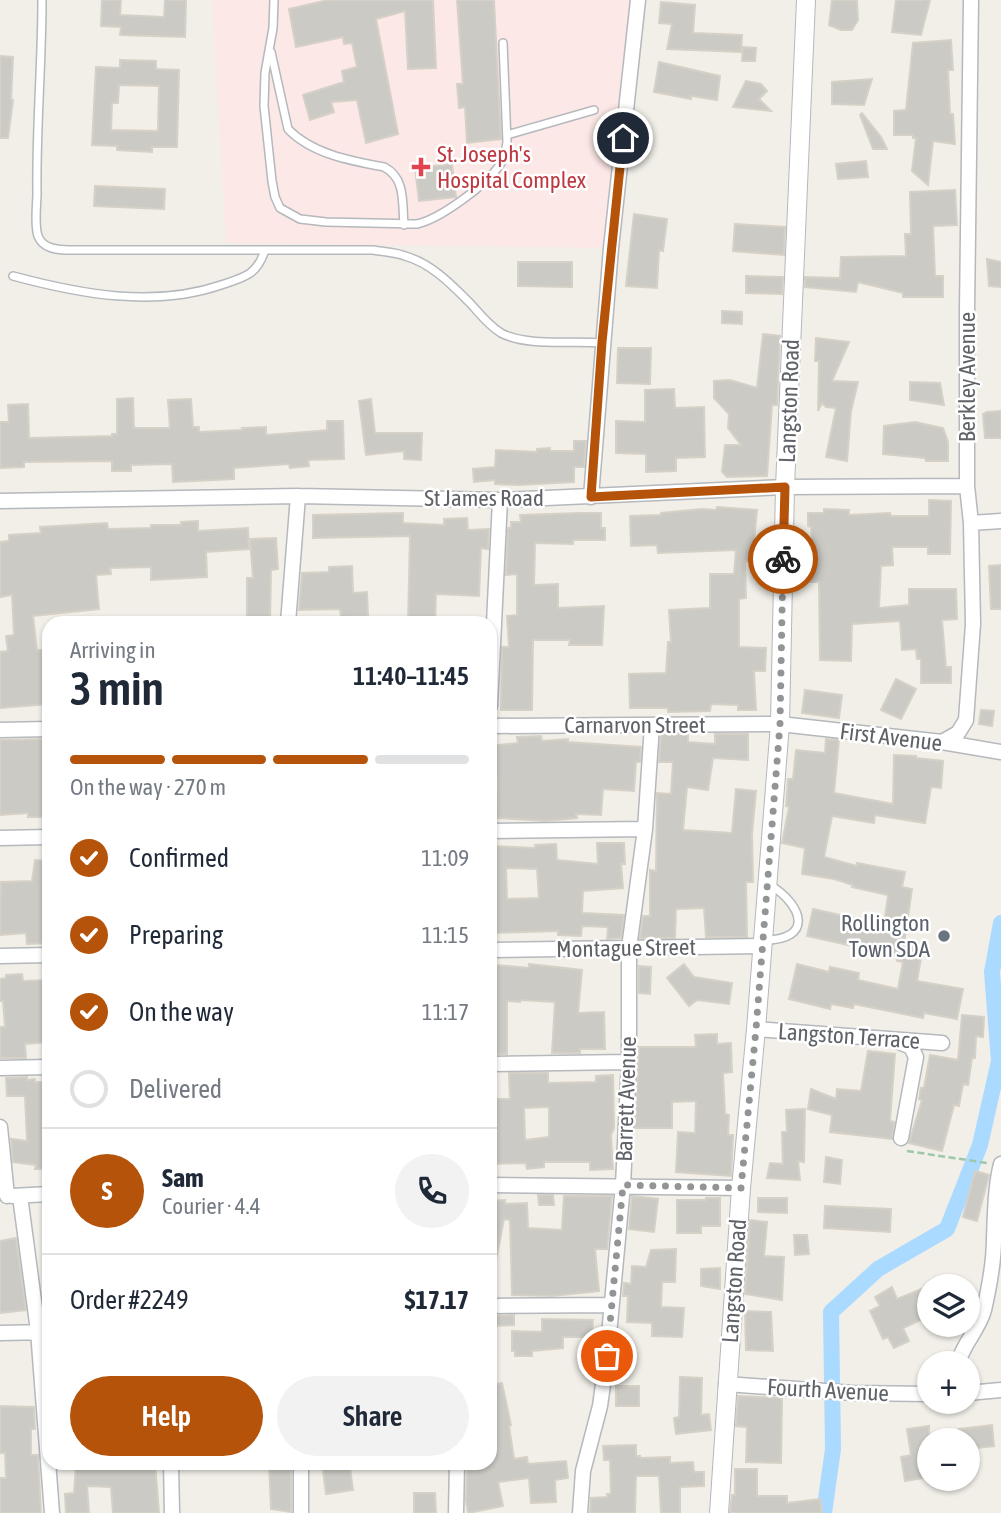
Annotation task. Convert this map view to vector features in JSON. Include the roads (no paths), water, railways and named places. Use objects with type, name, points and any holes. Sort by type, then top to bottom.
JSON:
[{"type":"street","points":[[591,497],[602,342],[638,0]]},
{"type":"street","name":"Langston Road","points":[[719,1513],[741,1188],[780,724],[785,487],[806,0]]},
{"type":"street","name":"Berkley Avenue","points":[[942,742],[958,733],[966,720],[973,624],[971,523],[967,485],[971,0]]},
{"type":"street","name":"St James Road","points":[[0,502],[298,496],[500,500],[785,487],[967,485]]},
{"type":"street","points":[[289,616],[298,496]]},
{"type":"street","points":[[494,616],[500,500]]},
{"type":"street","points":[[971,523],[1001,521]]},
{"type":"street","name":"Carnarvon Street","points":[[497,726],[780,724]]},
{"type":"street","name":"First Avenue","points":[[780,724],[942,742],[1001,752]]},
{"type":"street","name":"Barrett Avenue","points":[[580,1513],[583,1471],[602,1393],[623,1185],[629,1062],[629,948],[645,829],[652,725]]},
{"type":"street","points":[[0,730],[42,729]]},
{"type":"street","points":[[497,831],[645,829]]},
{"type":"street","points":[[0,838],[42,837]]},
{"type":"street","name":"Montague Street","points":[[497,950],[761,943]]},
{"type":"street","points":[[0,956],[42,955]]},
{"type":"street","name":"Langston Terrace","points":[[756,1029],[942,1043]]},
{"type":"street","points":[[892,1039],[911,1047],[916,1057],[901,1138]]},
{"type":"street","points":[[497,1064],[629,1062]]},
{"type":"street","points":[[0,1068],[42,1067]]},
{"type":"street","points":[[0,1127],[9,1196],[42,1327]]},
{"type":"street","points":[[962,1351],[984,1311],[998,1242],[996,1193],[1001,1164]]},
{"type":"street","points":[[497,1185],[741,1188]]},
{"type":"street","points":[[9,1196],[42,1194]]},
{"type":"street","points":[[497,1306],[611,1306]]},
{"type":"street","points":[[0,1333],[42,1331]]},
{"type":"street","name":"Fourth Avenue","points":[[726,1384],[853,1393],[917,1394]]},
{"type":"street","points":[[980,1392],[1001,1390]]},
{"type":"street","points":[[50,1470],[52,1513]]},
{"type":"street","points":[[171,1470],[172,1513]]},
{"type":"street","points":[[301,1470],[301,1513]]},
{"type":"street","points":[[456,1513],[457,1470]]},
{"type":"lane","points":[[42,0],[37,234],[42,242],[53,249],[373,250],[405,256],[423,264],[447,281],[483,318],[506,335],[538,341],[602,342]]},
{"type":"lane","points":[[274,0],[274,27],[265,73],[264,106],[272,181],[275,197],[281,208],[300,219],[404,225],[431,221],[484,181],[499,166],[505,154],[507,135],[503,43]]},
{"type":"lane","points":[[270,48],[288,129],[297,138],[321,152],[384,167],[398,176],[404,225]]},
{"type":"lane","points":[[507,135],[594,110]]},
{"type":"lane","points":[[13,276],[68,290],[156,298],[179,296],[210,289],[251,274],[260,265],[265,250]]},
{"type":"lane","points":[[761,943],[791,937],[796,931],[797,915],[793,902],[766,883]]},
{"type":"waterway","points":[[824,1513],[833,1449],[831,1312],[878,1269],[947,1229],[980,1145],[999,1061],[992,972],[1001,923]]},
{"type":"place","name":"St. Joseph's Hospital Complex","points":[[421,167]]},
{"type":"place","name":"Rollington Town SDA","points":[[944,936]]}]
